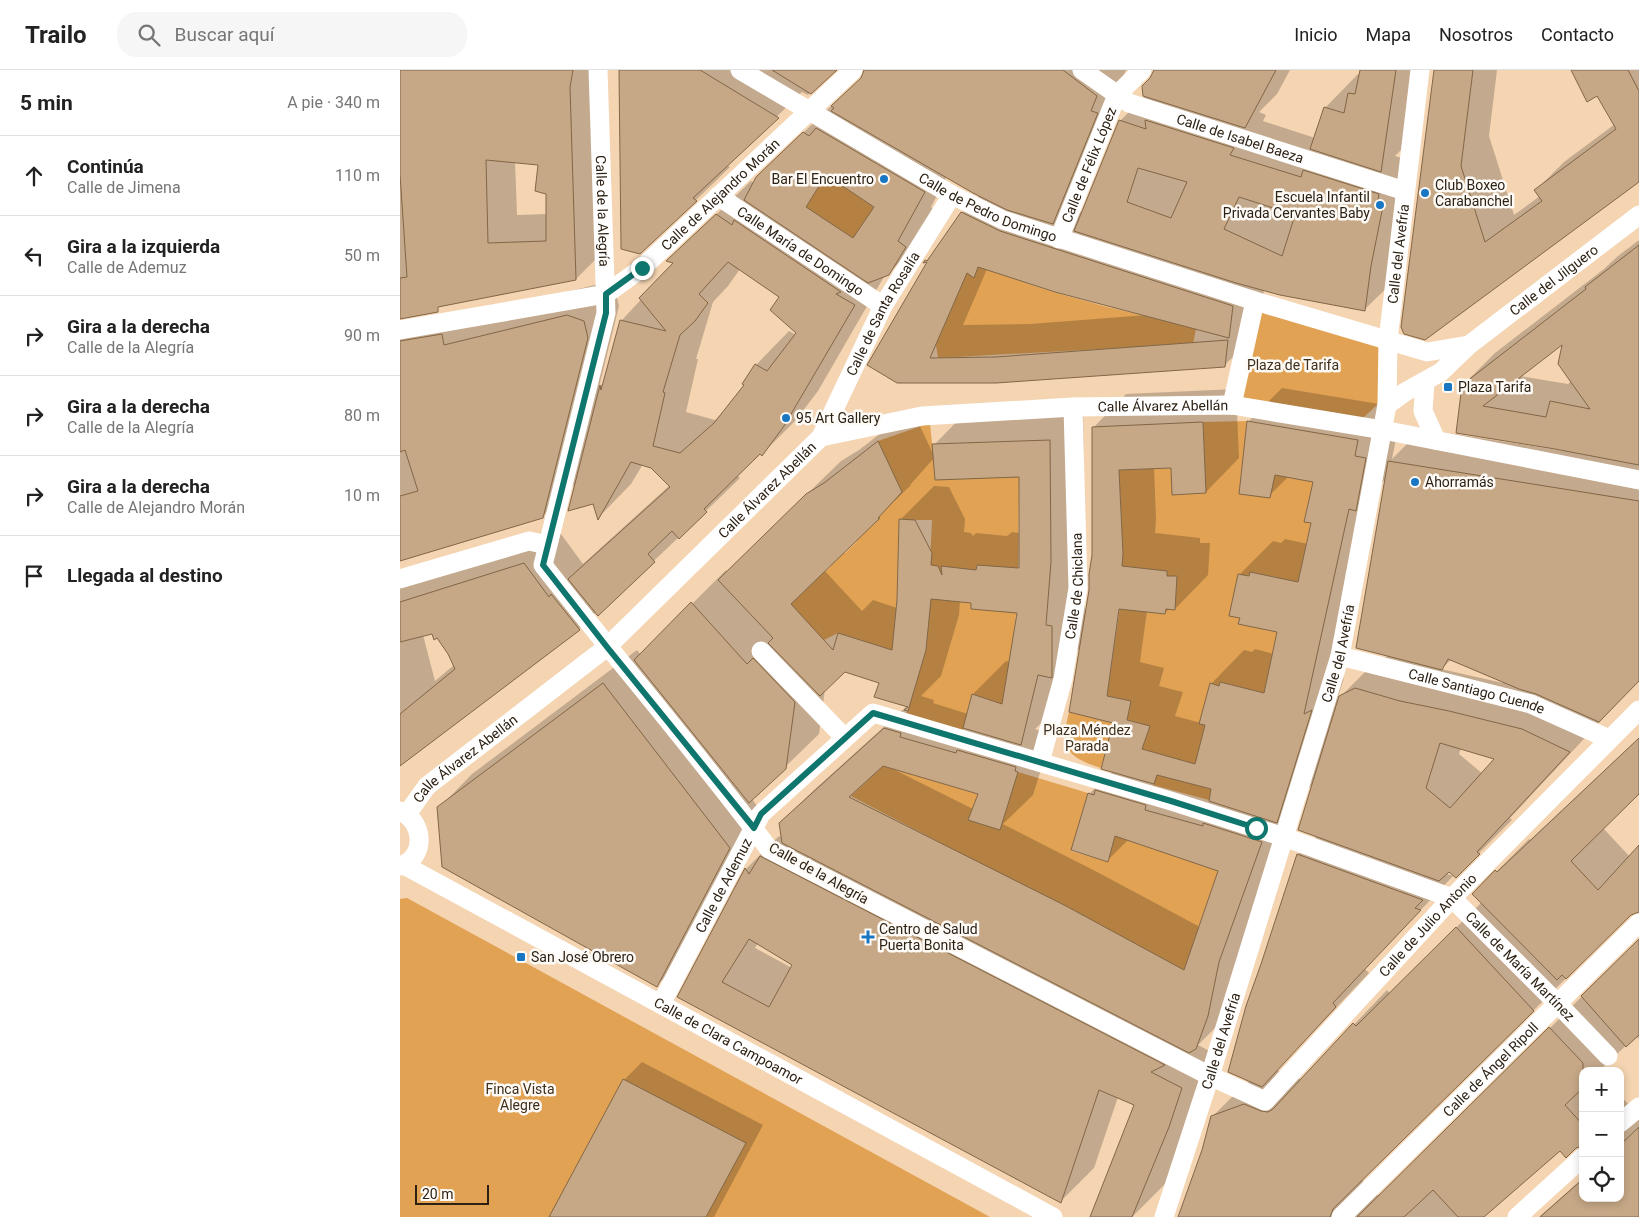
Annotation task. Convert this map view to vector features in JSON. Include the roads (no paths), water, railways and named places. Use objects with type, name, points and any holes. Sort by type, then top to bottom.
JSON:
[{"type":"street","name":"Calle de la Alegría","points":[[598,70],[606,313],[543,565],[769,849],[1210,1076]]},
{"type":"street","name":"Calle de Pedro Domingo","points":[[740,70],[952,195],[1003,220],[1255,301]]},
{"type":"street","name":"Calle de Alejandro Morán","points":[[400,330],[606,294],[642,268],[853,70]]},
{"type":"street","name":"Calle de Isabel Baeza","points":[[1082,70],[1129,103],[1405,191]]},
{"type":"street","name":"Calle de Félix López","points":[[1059,239],[1117,95],[1142,70]]},
{"type":"street","name":"Calle del Avefría","points":[[1164,1217],[1210,1076],[1340,656],[1387,405],[1388,340],[1420,70]]},
{"type":"street","name":"Calle de Santa Rosalía","points":[[821,437],[883,306],[952,195]]},
{"type":"street","name":"Calle María de Domingo","points":[[718,196],[883,306]]},
{"type":"street","name":"Calle del Jilguero","points":[[1387,405],[1405,392],[1441,372],[1469,345],[1639,215]]},
{"type":"street","points":[[1232,405],[1255,301],[1388,340]]},
{"type":"street","name":"Calle del Jilguero","points":[[1388,340],[1427,352],[1469,345]]},
{"type":"street","points":[[1425,382],[1423,411],[1436,440]]},
{"type":"street","name":"Calle Álvarez Abellán","points":[[404,812],[426,786],[607,647],[821,437],[922,416],[1073,407],[1232,405],[1383,430],[1639,480]]},
{"type":"street","name":"Calle de Chiclana","points":[[1040,762],[1062,679],[1078,588],[1073,407]]},
{"type":"street","points":[[400,579],[529,542],[547,545]]},
{"type":"street","points":[[761,651],[844,737]]},
{"type":"street","name":"Calle Santiago Cuende","points":[[1340,656],[1531,704],[1609,740]]},
{"type":"street","name":"Calle de Julio Antonio","points":[[1210,1076],[1266,1101],[1452,898],[1639,710]]},
{"type":"street","name":"Calle de María Martínez","points":[[873,713],[1171,801],[1284,837],[1452,898],[1608,1056]]},
{"type":"street","name":"Calle de Ademuz","points":[[661,1004],[761,814],[844,737],[873,713]]},
{"type":"street","points":[[402,865],[414,857],[419,846],[420,834],[415,822],[404,812]]},
{"type":"street","name":"Calle de Clara Campoamor","points":[[402,865],[1053,1217]]},
{"type":"street","name":"Calle de Ángel Ripoll","points":[[1342,1217],[1639,923]]},
{"type":"street","points":[[1624,1120],[1639,1107]]},
{"type":"street","points":[[1519,1216],[1579,1161]]},
{"type":"place","name":"Bar El Encuentro","points":[[884,179]]},
{"type":"place","name":"Club Boxeo Carabanchel","points":[[1425,193]]},
{"type":"place","name":"Escuela Infantil Privada Cervantes Baby","points":[[1380,205]]},
{"type":"place","name":"Plaza Tarifa","points":[[1448,387]]},
{"type":"place","name":"95 Art Gallery","points":[[786,418]]},
{"type":"place","name":"Ahorramás","points":[[1415,482]]},
{"type":"place","name":"Centro de Salud Puerta Bonita","points":[[868,937]]},
{"type":"place","name":"San José Obrero","points":[[521,957]]},
{"type":"park label","name":"Plaza de Tarifa","points":[[1293,365]]},
{"type":"park label","name":"Plaza Méndez Parada","points":[[1087,738]]},
{"type":"park label","name":"Finca Vista Alegre","points":[[520,1098]]}]
